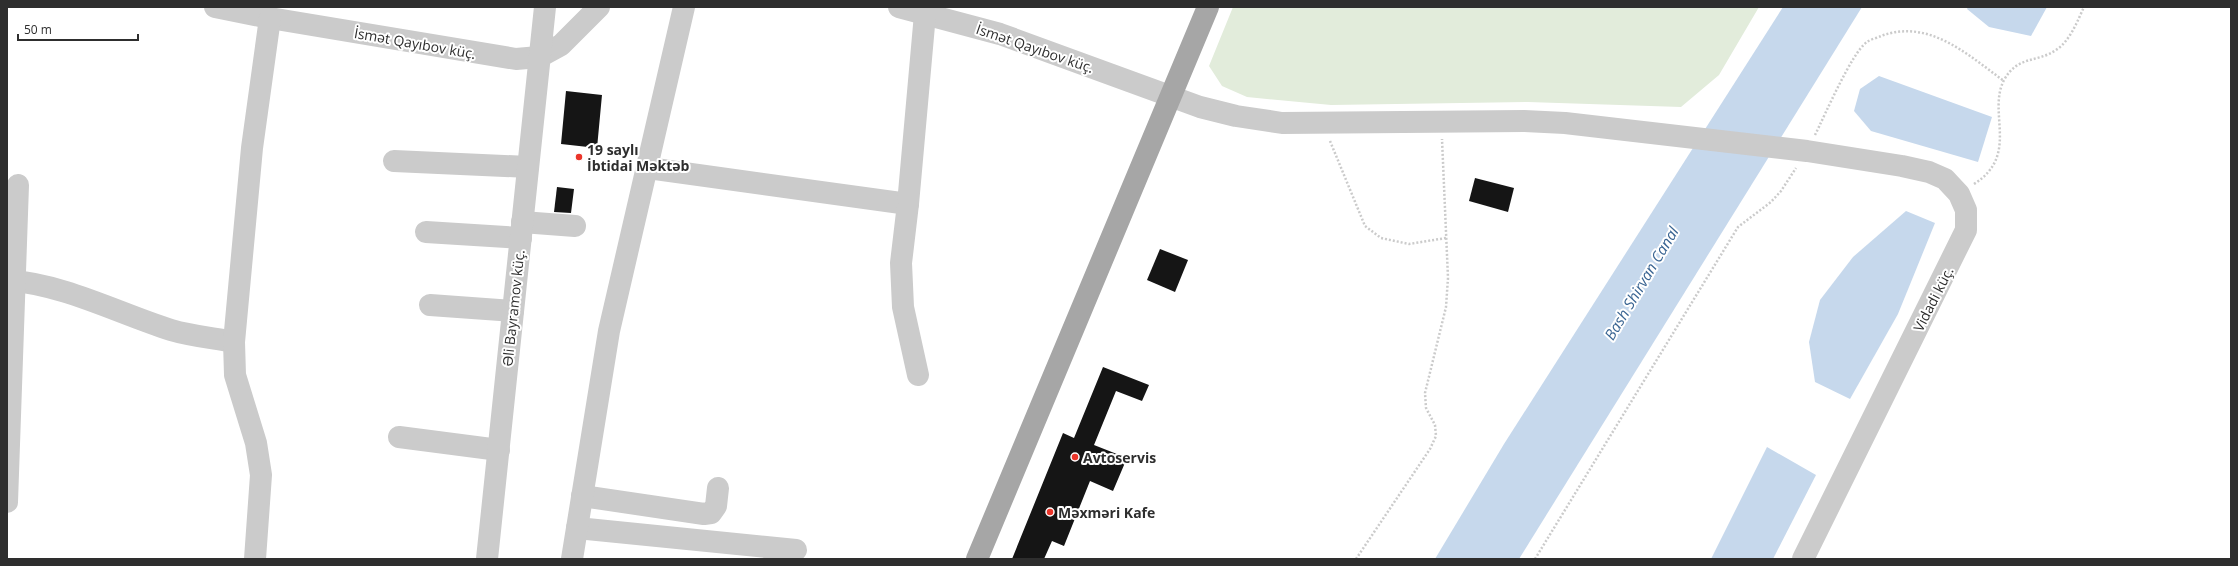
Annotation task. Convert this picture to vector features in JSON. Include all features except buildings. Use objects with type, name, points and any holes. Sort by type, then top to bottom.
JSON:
[{"type":"main road","points":[[977,559],[1208,7]]},
{"type":"street","name":"İsmət Qayıbov küç.","points":[[215,7],[270,18],[516,59],[539,57],[561,45],[599,7]]},
{"type":"street","name":"Əli Bayramov küç.","points":[[488,559],[545,7]]},
{"type":"street","points":[[572,559],[609,331],[648,168],[684,7]]},
{"type":"street","name":"İsmət Qayıbov küç.","points":[[899,7],[1000,34],[1042,48],[1170,97],[1236,116],[1282,123],[1441,123]]},
{"type":"street","points":[[918,375],[903,307],[901,263],[908,204],[925,14]]},
{"type":"street","points":[[255,559],[261,475],[256,443],[236,375],[234,342],[252,148],[270,18]]},
{"type":"street","name":"Vidadi küç.","points":[[1441,123],[1524,121],[1565,123],[1799,150],[1929,172],[1945,179],[1959,194],[1966,210],[1966,230],[1960,246],[1803,559]]},
{"type":"street","points":[[394,161],[528,167]]},
{"type":"street","points":[[648,168],[908,204]]},
{"type":"street","points":[[7,502],[11,281],[18,185]]},
{"type":"street","points":[[426,232],[521,230],[575,226]]},
{"type":"street","points":[[11,281],[47,286],[81,295],[171,330],[234,342]]},
{"type":"street","points":[[430,305],[513,311]]},
{"type":"street","points":[[399,437],[499,450]]},
{"type":"street","points":[[582,496],[704,514],[711,513],[716,506],[718,488]]},
{"type":"street","points":[[577,528],[796,550]]},
{"type":"path","points":[[1959,194],[1983,178],[1994,163],[2001,140],[2000,103],[2004,81],[2015,65],[2056,50],[2071,33],[2084,7]]},
{"type":"path","points":[[1535,559],[1738,227],[1781,191],[1799,150],[1851,62],[1867,42],[1896,31],[1924,33],[1954,45],[2004,81]]},
{"type":"path","points":[[1356,559],[1430,449],[1436,436],[1435,425],[1426,408],[1425,393],[1446,307],[1448,278],[1441,123]]},
{"type":"path","points":[[1323,124],[1365,226],[1381,238],[1409,244],[1446,238]]},
{"type":"green space","points":[[1233,7],[1759,7],[1719,75],[1681,107],[1528,102],[1331,105],[1247,97],[1222,86],[1209,66]]},
{"type":"water","name":"Bash Shirvan Canal","points":[[1783,7],[1862,7],[1519,559],[1435,559],[1504,444]]},
{"type":"water","points":[[1968,7],[2047,7],[2031,36],[1989,27],[1967,9]]},
{"type":"water","points":[[1879,76],[1992,117],[1978,162],[1871,131],[1854,111],[1860,89]]},
{"type":"water","points":[[1906,211],[1935,223],[1898,314],[1850,399],[1815,382],[1809,342],[1820,300],[1853,257]]},
{"type":"water","points":[[1767,447],[1816,475],[1773,559],[1711,559]]},
{"type":"place","name":"19 saylı İbtidai Məktəb","points":[[579,157]]},
{"type":"place","name":"Avtoservis","points":[[1075,457]]},
{"type":"place","name":"Məxməri Kafe","points":[[1050,512]]}]
